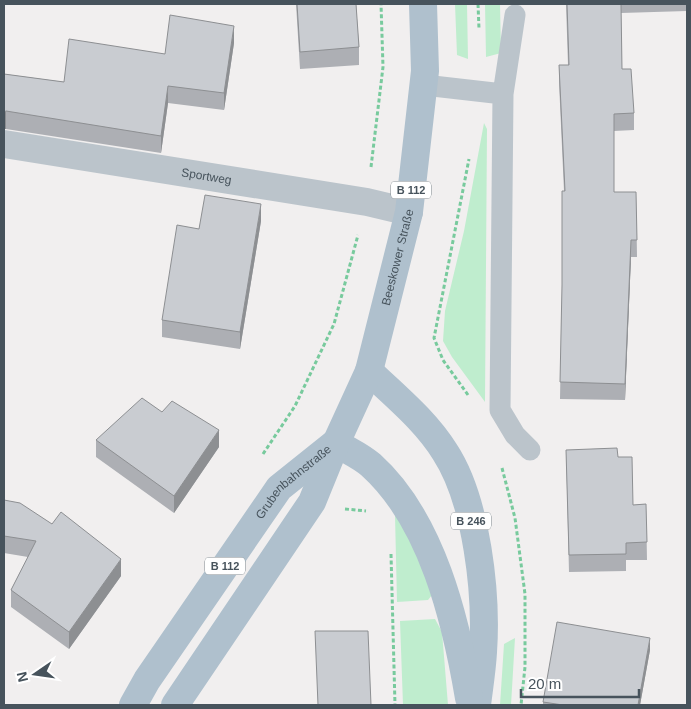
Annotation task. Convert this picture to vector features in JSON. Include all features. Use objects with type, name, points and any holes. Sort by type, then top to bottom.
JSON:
[{"type":"main road","name":"Beeskower Straße","points":[[336,443],[369,372],[409,212],[424,85],[424,4]]},
{"type":"main road","name":"B 246","points":[[369,372],[424,423],[445,452],[463,486],[479,562],[484,610],[483,652],[477,705]]},
{"type":"main road","name":"Grubenbahnstraße","points":[[133,705],[147,680],[279,488],[336,443]]},
{"type":"main road","name":"Grubenbahnstraße","points":[[175,705],[312,502],[336,443]]},
{"type":"main road","points":[[336,443],[371,465],[398,496],[425,538],[451,611],[470,705]]},
{"type":"street","name":"Sportweg","points":[[4,144],[367,202],[409,212]]},
{"type":"lane","points":[[515,15],[504,94],[500,410],[515,435],[530,450]]},
{"type":"lane","points":[[424,85],[504,94]]},
{"type":"path","points":[[262,455],[295,406],[334,324],[367,202],[383,67],[381,4]]},
{"type":"path","points":[[343,509],[375,511]]},
{"type":"path","points":[[390,550],[395,705]]},
{"type":"green space","points":[[455,4],[467,4],[468,59],[457,55]]},
{"type":"green space","points":[[485,4],[500,4],[501,53],[486,57]]},
{"type":"green space","points":[[484,123],[487,129],[485,402],[452,357],[443,341],[445,311],[464,231]]},
{"type":"green space","points":[[395,515],[410,534],[432,595],[428,600],[397,602]]},
{"type":"green space","points":[[435,619],[442,632],[448,705],[403,705],[400,621]]},
{"type":"green space","points":[[515,638],[511,705],[500,705],[504,644]]},
{"type":"building","points":[[297,4],[356,4],[359,47],[300,52]]},
{"type":"building","points":[[567,4],[621,4],[622,69],[631,69],[634,113],[614,114],[614,192],[636,192],[637,240],[631,240],[625,384],[560,382],[562,191],[565,191],[559,65],[569,65]]},
{"type":"building","points":[[170,15],[234,26],[224,93],[168,86],[161,136],[4,112],[4,74],[64,82],[69,39],[165,54]]},
{"type":"building","points":[[205,195],[261,204],[240,332],[162,320],[177,225],[199,229]]},
{"type":"building","points":[[142,398],[162,412],[172,401],[219,430],[174,496],[96,440]]},
{"type":"building","points":[[617,448],[618,457],[632,457],[633,505],[646,504],[647,542],[626,543],[626,554],[569,555],[566,450]]},
{"type":"building","points":[[4,500],[20,503],[52,524],[61,512],[121,559],[69,632],[11,590],[36,541],[4,536]]},
{"type":"building","points":[[557,622],[650,638],[638,705],[563,705],[543,702]]},
{"type":"building","points":[[315,631],[368,631],[371,705],[318,705]]}]
